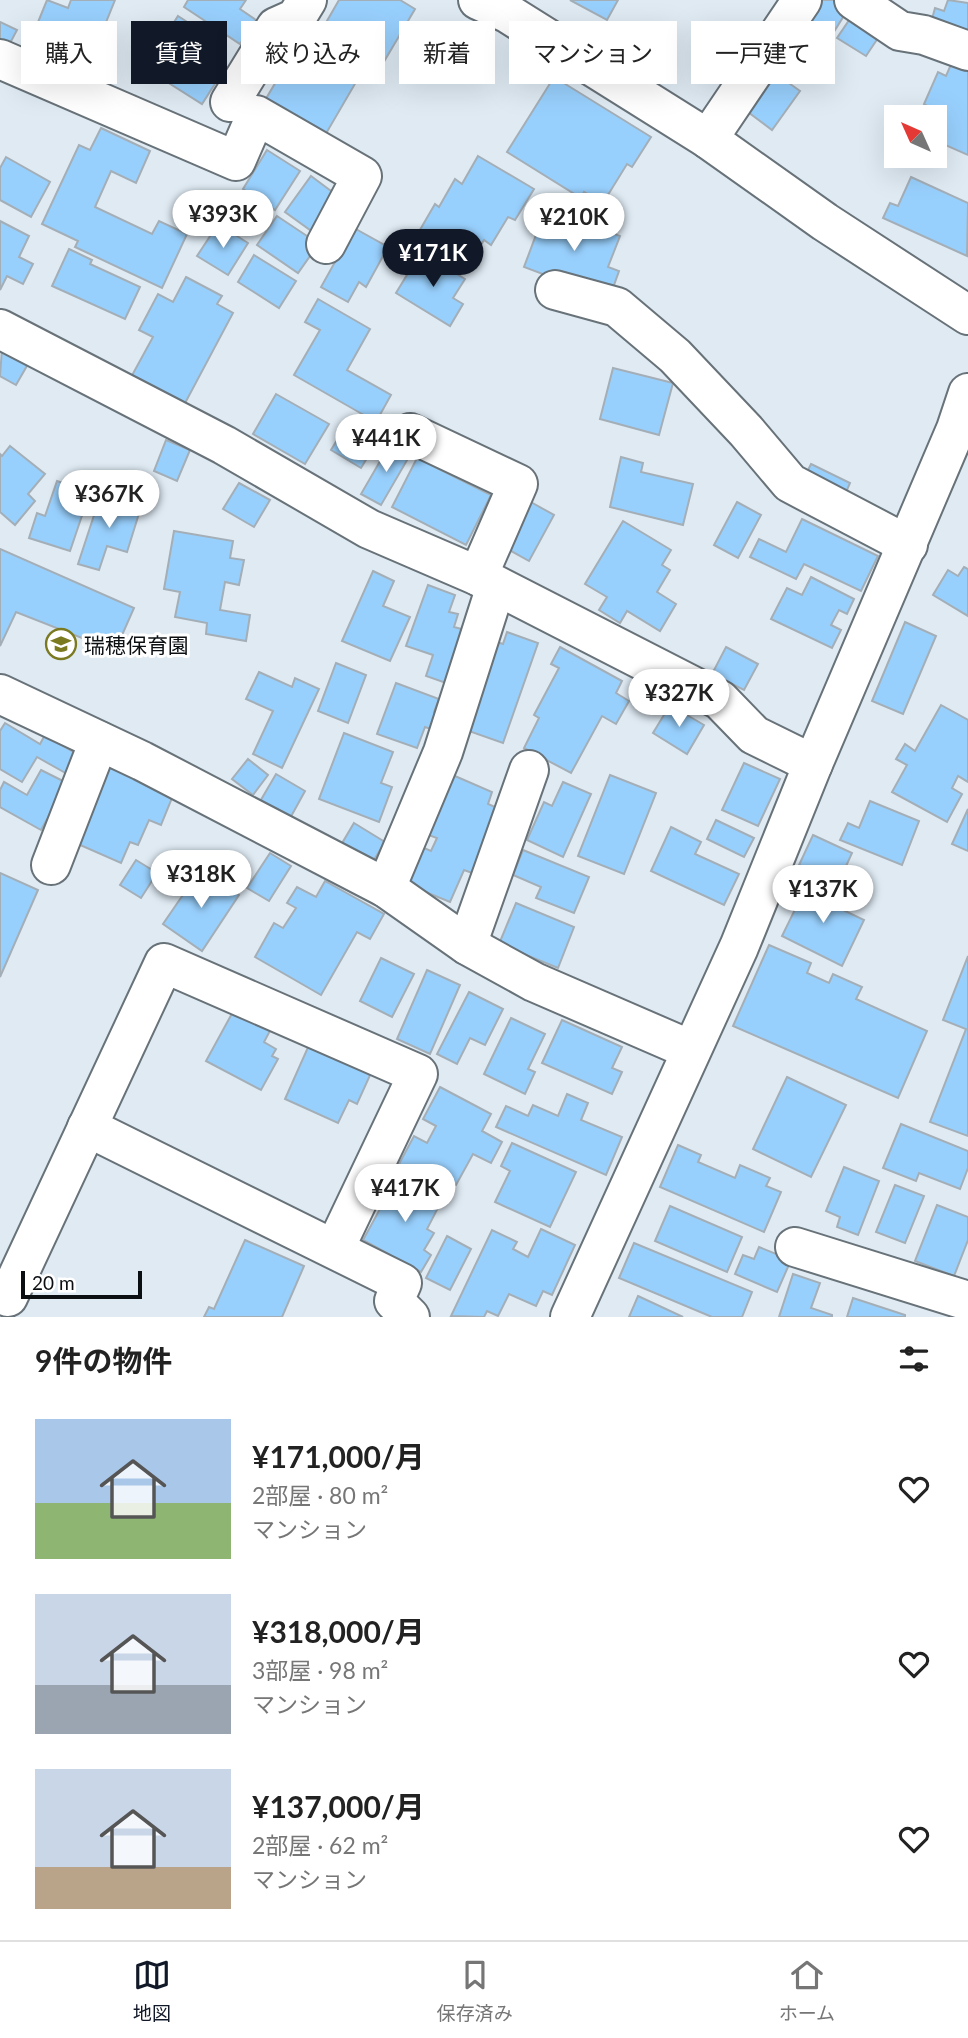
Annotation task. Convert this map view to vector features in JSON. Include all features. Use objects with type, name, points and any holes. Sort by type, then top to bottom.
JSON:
[{"type":"street","points":[[230,102],[276,27],[296,18],[307,0]]},
{"type":"street","points":[[478,0],[507,13],[708,138],[825,222],[968,314]]},
{"type":"street","points":[[708,138],[802,0]]},
{"type":"street","points":[[854,0],[900,31],[923,35],[968,51]]},
{"type":"street","points":[[0,59],[236,161],[256,115],[362,176],[326,244]]},
{"type":"street","points":[[555,290],[617,307],[675,356],[746,431],[790,483],[908,545]]},
{"type":"street","points":[[0,329],[224,445],[369,529],[487,581],[720,700],[754,735],[813,764]]},
{"type":"street","points":[[570,1317],[739,947],[813,764],[956,429],[968,393]]},
{"type":"street","points":[[386,888],[443,752],[487,581],[518,484],[410,433]]},
{"type":"street","points":[[0,694],[99,741],[386,888],[467,945],[534,982],[691,1050]]},
{"type":"street","points":[[51,865],[99,741]]},
{"type":"street","points":[[467,945],[529,769]]},
{"type":"street","points":[[8,1297],[164,963],[418,1074],[335,1248]]},
{"type":"street","points":[[87,1127],[402,1283],[394,1301],[410,1317]]},
{"type":"street","points":[[795,1247],[968,1301]]},
{"type":"building","points":[[47,0],[68,8],[71,0],[115,0],[107,21],[38,21]]},
{"type":"building","points":[[188,0],[246,0],[240,9],[256,20],[241,21],[240,44],[227,35],[227,21],[205,21],[184,7]]},
{"type":"building","points":[[339,0],[400,0],[415,9],[408,21],[399,21],[399,36],[385,60],[385,21],[327,21]]},
{"type":"building","points":[[570,0],[618,0],[607,20]]},
{"type":"building","points":[[815,0],[840,0],[850,6],[835,30],[835,21],[802,21]]},
{"type":"building","points":[[948,0],[968,3],[968,32],[932,19],[935,8],[944,11]]},
{"type":"building","points":[[856,10],[884,29],[866,56],[837,38]]},
{"type":"building","points":[[0,22],[17,30],[8,47],[0,44]]},
{"type":"building","points":[[956,53],[968,58],[968,155],[947,146],[947,105],[924,104],[938,72],[946,76]]},
{"type":"building","points":[[170,84],[215,84],[202,104]]},
{"type":"building","points":[[275,84],[355,84],[324,137],[264,102]]},
{"type":"building","points":[[550,84],[565,84],[651,137],[632,167],[627,164],[603,203],[584,192],[581,198],[507,152]]},
{"type":"building","points":[[762,84],[790,84],[800,91],[772,130],[744,109]]},
{"type":"building","points":[[101,128],[150,151],[136,183],[111,171],[95,207],[152,234],[159,221],[187,234],[162,288],[75,247],[78,241],[42,224],[79,145],[90,150]]},
{"type":"building","points":[[267,150],[300,171],[275,210],[243,189]]},
{"type":"building","points":[[478,156],[534,189],[515,220],[508,217],[491,245],[484,240],[468,266],[417,235],[435,204],[439,207],[455,179],[462,184]]},
{"type":"building","points":[[6,157],[50,182],[31,217],[0,200],[0,168]]},
{"type":"building","points":[[311,176],[343,200],[317,235],[285,212]]},
{"type":"building","points":[[911,177],[968,203],[967,256],[883,218],[890,203],[898,206]]},
{"type":"building","points":[[546,208],[620,236],[608,267],[619,271],[609,299],[524,267]]},
{"type":"building","points":[[277,216],[310,238],[307,244],[315,249],[298,273],[257,245]]},
{"type":"building","points":[[0,221],[29,236],[19,257],[33,264],[23,284],[7,276],[0,290]]},
{"type":"building","points":[[218,224],[248,243],[228,275],[197,256]]},
{"type":"building","points":[[354,228],[388,247],[366,287],[359,282],[348,302],[321,287]]},
{"type":"building","points":[[69,249],[92,260],[90,264],[140,287],[125,319],[52,286]]},
{"type":"building","points":[[421,252],[465,279],[453,298],[463,304],[450,326],[396,293]]},
{"type":"building","points":[[254,255],[296,281],[279,308],[238,282]]},
{"type":"building","points":[[186,277],[222,296],[217,304],[233,313],[183,407],[130,379],[153,337],[139,330],[158,294],[173,302]]},
{"type":"building","points":[[318,299],[370,329],[347,370],[391,395],[376,422],[294,375],[320,330],[305,322]]},
{"type":"building","points":[[2,349],[28,364],[16,385],[0,376]]},
{"type":"building","points":[[613,368],[673,383],[659,435],[600,419]]},
{"type":"building","points":[[276,394],[329,424],[305,464],[253,434]]},
{"type":"building","points":[[348,422],[378,440],[361,468],[331,450]]},
{"type":"building","points":[[166,440],[190,450],[177,481],[154,471]]},
{"type":"building","points":[[390,444],[410,455],[381,505],[361,494]]},
{"type":"building","points":[[10,446],[45,474],[28,494],[35,501],[15,525],[0,512],[0,454],[2,456]]},
{"type":"building","points":[[621,457],[643,463],[641,472],[693,484],[683,525],[610,507]]},
{"type":"building","points":[[417,458],[491,495],[466,545],[392,507]]},
{"type":"building","points":[[811,464],[850,483],[844,497],[804,478]]},
{"type":"building","points":[[57,481],[90,492],[70,551],[29,538],[37,513],[45,516]]},
{"type":"building","points":[[239,483],[270,500],[254,527],[223,509]]},
{"type":"building","points":[[101,494],[141,507],[127,552],[107,546],[99,570],[78,564]]},
{"type":"building","points":[[529,501],[554,515],[529,561],[504,547]]},
{"type":"building","points":[[737,502],[761,515],[738,558],[714,545]]},
{"type":"building","points":[[802,519],[878,556],[861,591],[804,564],[796,579],[750,557],[759,539],[786,552]]},
{"type":"building","points":[[623,521],[671,550],[662,565],[670,570],[657,592],[676,604],[660,631],[627,611],[620,623],[599,610],[607,597],[585,584]]},
{"type":"building","points":[[174,531],[233,541],[230,558],[244,560],[239,585],[225,582],[220,610],[250,615],[246,641],[206,634],[207,623],[175,617],[180,592],[164,589]]},
{"type":"building","points":[[0,549],[134,608],[115,651],[16,612],[0,646]]},
{"type":"building","points":[[964,567],[968,569],[968,616],[933,595],[948,570],[958,576]]},
{"type":"building","points":[[373,571],[394,581],[383,606],[410,617],[390,661],[342,641]]},
{"type":"building","points":[[811,577],[854,599],[847,614],[839,610],[831,625],[841,630],[832,648],[771,619],[787,588],[802,595]]},
{"type":"building","points":[[428,585],[455,595],[449,612],[458,614],[454,627],[465,630],[446,683],[426,676],[433,655],[406,646]]},
{"type":"building","points":[[905,622],[936,636],[903,714],[872,701]]},
{"type":"building","points":[[507,632],[538,643],[503,743],[463,729],[494,641],[503,644]]},
{"type":"building","points":[[560,647],[622,681],[616,693],[629,701],[616,724],[602,716],[571,773],[524,748],[539,718],[534,715],[559,668],[551,664]]},
{"type":"building","points":[[726,647],[758,664],[744,690],[712,674]]},
{"type":"building","points":[[336,663],[366,675],[348,723],[318,711]]},
{"type":"building","points":[[259,672],[292,687],[295,678],[319,689],[282,768],[253,754],[273,711],[246,699]]},
{"type":"building","points":[[396,683],[439,699],[434,712],[443,716],[437,731],[425,727],[417,748],[377,734]]},
{"type":"building","points":[[670,705],[704,725],[687,754],[653,733]]},
{"type":"building","points":[[941,705],[968,720],[968,782],[958,776],[952,788],[962,794],[947,822],[892,792],[907,765],[896,759],[905,744],[915,751]]},
{"type":"building","points":[[5,723],[40,744],[45,735],[80,756],[69,775],[37,757],[22,782],[0,769],[0,731]]},
{"type":"building","points":[[344,733],[393,752],[381,783],[392,787],[379,822],[319,799]]},
{"type":"building","points":[[248,759],[268,775],[253,795],[232,779]]},
{"type":"building","points":[[744,763],[780,779],[758,826],[722,810]]},
{"type":"building","points":[[105,764],[174,793],[161,825],[149,820],[138,845],[130,842],[121,863],[71,841]]},
{"type":"building","points":[[41,770],[67,783],[41,830],[0,807],[0,790],[4,782],[27,795]]},
{"type":"building","points":[[448,773],[492,792],[488,804],[502,810],[475,874],[464,870],[450,902],[401,882],[417,845],[431,851],[437,838],[423,833]]},
{"type":"building","points":[[276,774],[305,791],[288,822],[258,805]]},
{"type":"building","points":[[610,775],[656,793],[624,874],[578,856]]},
{"type":"building","points":[[563,782],[591,794],[563,857],[527,840],[544,802],[552,806]]},
{"type":"building","points":[[870,801],[919,821],[902,865],[840,840],[848,823],[859,828]]},
{"type":"building","points":[[968,809],[968,851],[952,844]]},
{"type":"building","points":[[716,820],[754,838],[744,857],[707,839]]},
{"type":"building","points":[[354,823],[385,842],[372,863],[341,845]]},
{"type":"building","points":[[671,827],[701,842],[695,854],[739,874],[724,905],[651,871]]},
{"type":"building","points":[[813,835],[852,853],[842,875],[836,873],[833,881],[799,865]]},
{"type":"building","points":[[523,850],[589,877],[574,913],[536,898],[541,887],[513,875]]},
{"type":"building","points":[[270,853],[291,866],[269,901],[247,888]]},
{"type":"building","points":[[136,860],[157,873],[141,898],[120,885]]},
{"type":"building","points":[[200,870],[239,895],[202,951],[163,924]]},
{"type":"building","points":[[0,873],[38,890],[0,977]]},
{"type":"building","points":[[325,881],[384,914],[370,939],[357,932],[321,995],[255,957],[274,923],[283,928],[296,908],[287,903],[297,887],[316,897]]},
{"type":"building","points":[[808,883],[848,902],[845,911],[864,920],[842,966],[782,936]]},
{"type":"building","points":[[516,903],[574,927],[558,968],[499,944]]},
{"type":"building","points":[[769,945],[811,963],[807,973],[829,983],[833,974],[862,987],[856,999],[927,1031],[898,1098],[733,1026]]},
{"type":"building","points":[[968,956],[968,1136],[930,1122],[966,1029],[943,1020]]},
{"type":"building","points":[[381,958],[414,974],[392,1017],[360,1001]]},
{"type":"building","points":[[427,970],[460,985],[430,1054],[397,1039]]},
{"type":"building","points":[[469,992],[503,1009],[485,1045],[470,1038],[457,1064],[437,1054]]},
{"type":"building","points":[[235,1008],[272,1027],[264,1042],[276,1049],[272,1056],[278,1059],[261,1090],[206,1061]]},
{"type":"building","points":[[511,1018],[545,1034],[528,1069],[535,1072],[525,1094],[484,1074]]},
{"type":"building","points":[[562,1020],[622,1047],[612,1068],[622,1072],[612,1094],[542,1063]]},
{"type":"building","points":[[309,1045],[371,1073],[357,1104],[349,1100],[338,1123],[285,1099]]},
{"type":"building","points":[[787,1077],[846,1105],[811,1177],[753,1149]]},
{"type":"building","points":[[440,1087],[491,1114],[482,1131],[502,1142],[491,1163],[473,1154],[456,1185],[445,1180],[442,1187],[399,1164],[414,1136],[427,1143],[436,1126],[423,1119]]},
{"type":"building","points":[[567,1094],[588,1103],[581,1120],[622,1137],[606,1175],[496,1127],[506,1106],[528,1116],[533,1105],[558,1116]]},
{"type":"building","points":[[901,1124],[968,1151],[968,1168],[960,1189],[919,1173],[916,1181],[883,1168]]},
{"type":"building","points":[[512,1143],[576,1172],[550,1227],[495,1202],[510,1171],[501,1166]]},
{"type":"building","points":[[678,1145],[701,1155],[698,1162],[735,1178],[740,1165],[770,1178],[766,1186],[781,1192],[764,1232],[660,1187]]},
{"type":"building","points":[[844,1167],[879,1181],[858,1235],[837,1227],[840,1217],[826,1211]]},
{"type":"building","points":[[398,1176],[442,1200],[427,1229],[434,1233],[424,1250],[431,1255],[421,1272],[363,1240]]},
{"type":"building","points":[[895,1185],[924,1196],[905,1243],[876,1232]]},
{"type":"building","points":[[937,1205],[968,1217],[968,1240],[954,1276],[915,1261]]},
{"type":"building","points":[[670,1206],[742,1237],[727,1272],[655,1241]]},
{"type":"building","points":[[541,1229],[575,1245],[552,1295],[543,1291],[536,1306],[509,1294],[498,1316],[487,1311],[484,1317],[451,1316],[492,1230],[517,1242],[513,1249],[528,1257]]},
{"type":"building","points":[[447,1236],[471,1249],[450,1290],[426,1278]]},
{"type":"building","points":[[245,1240],[304,1266],[282,1317],[204,1317],[209,1307],[214,1309]]},
{"type":"building","points":[[634,1243],[752,1292],[742,1317],[712,1317],[619,1278]]},
{"type":"building","points":[[759,1247],[791,1260],[777,1292],[735,1274],[743,1255],[754,1259]]},
{"type":"building","points":[[793,1274],[820,1283],[811,1308],[832,1317],[779,1317]]},
{"type":"building","points":[[638,1296],[683,1317],[629,1317]]},
{"type":"building","points":[[853,1298],[905,1315],[905,1317],[847,1317]]},
{"type":"place","name":"瑞穂保育園","points":[[61,644]]}]
